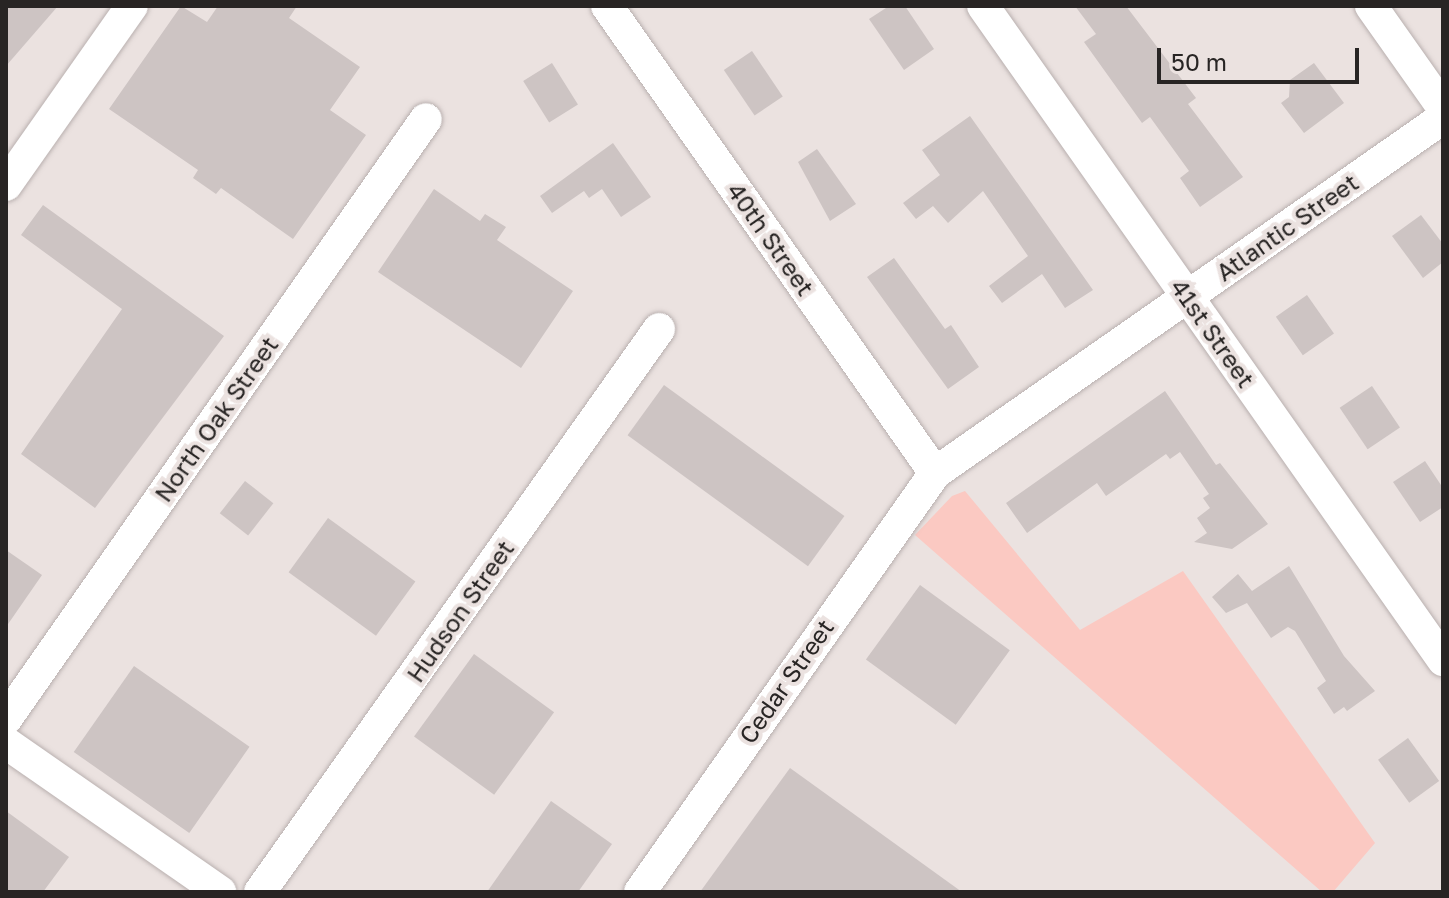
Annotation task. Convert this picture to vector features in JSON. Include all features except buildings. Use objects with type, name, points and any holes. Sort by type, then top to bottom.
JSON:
[{"type":"street","points":[[6,185],[132,6]]},
{"type":"street","name":"40th Street","points":[[607,6],[935,473]]},
{"type":"street","name":"41st Street","points":[[983,6],[1443,660]]},
{"type":"street","points":[[1371,6],[1443,108]]},
{"type":"street","name":"Atlantic Street","points":[[935,473],[1443,118]]},
{"type":"street","name":"North Oak Street","points":[[6,719],[426,119]]},
{"type":"street","name":"Hudson Street","points":[[260,892],[659,329]]},
{"type":"street","name":"Cedar Street","points":[[640,892],[935,473]]},
{"type":"street","points":[[6,743],[220,892]]},
{"type":"shaded area","points":[[965,491],[1080,630],[1183,571],[1375,843],[1333,892],[1322,892],[915,535],[952,496]]}]
